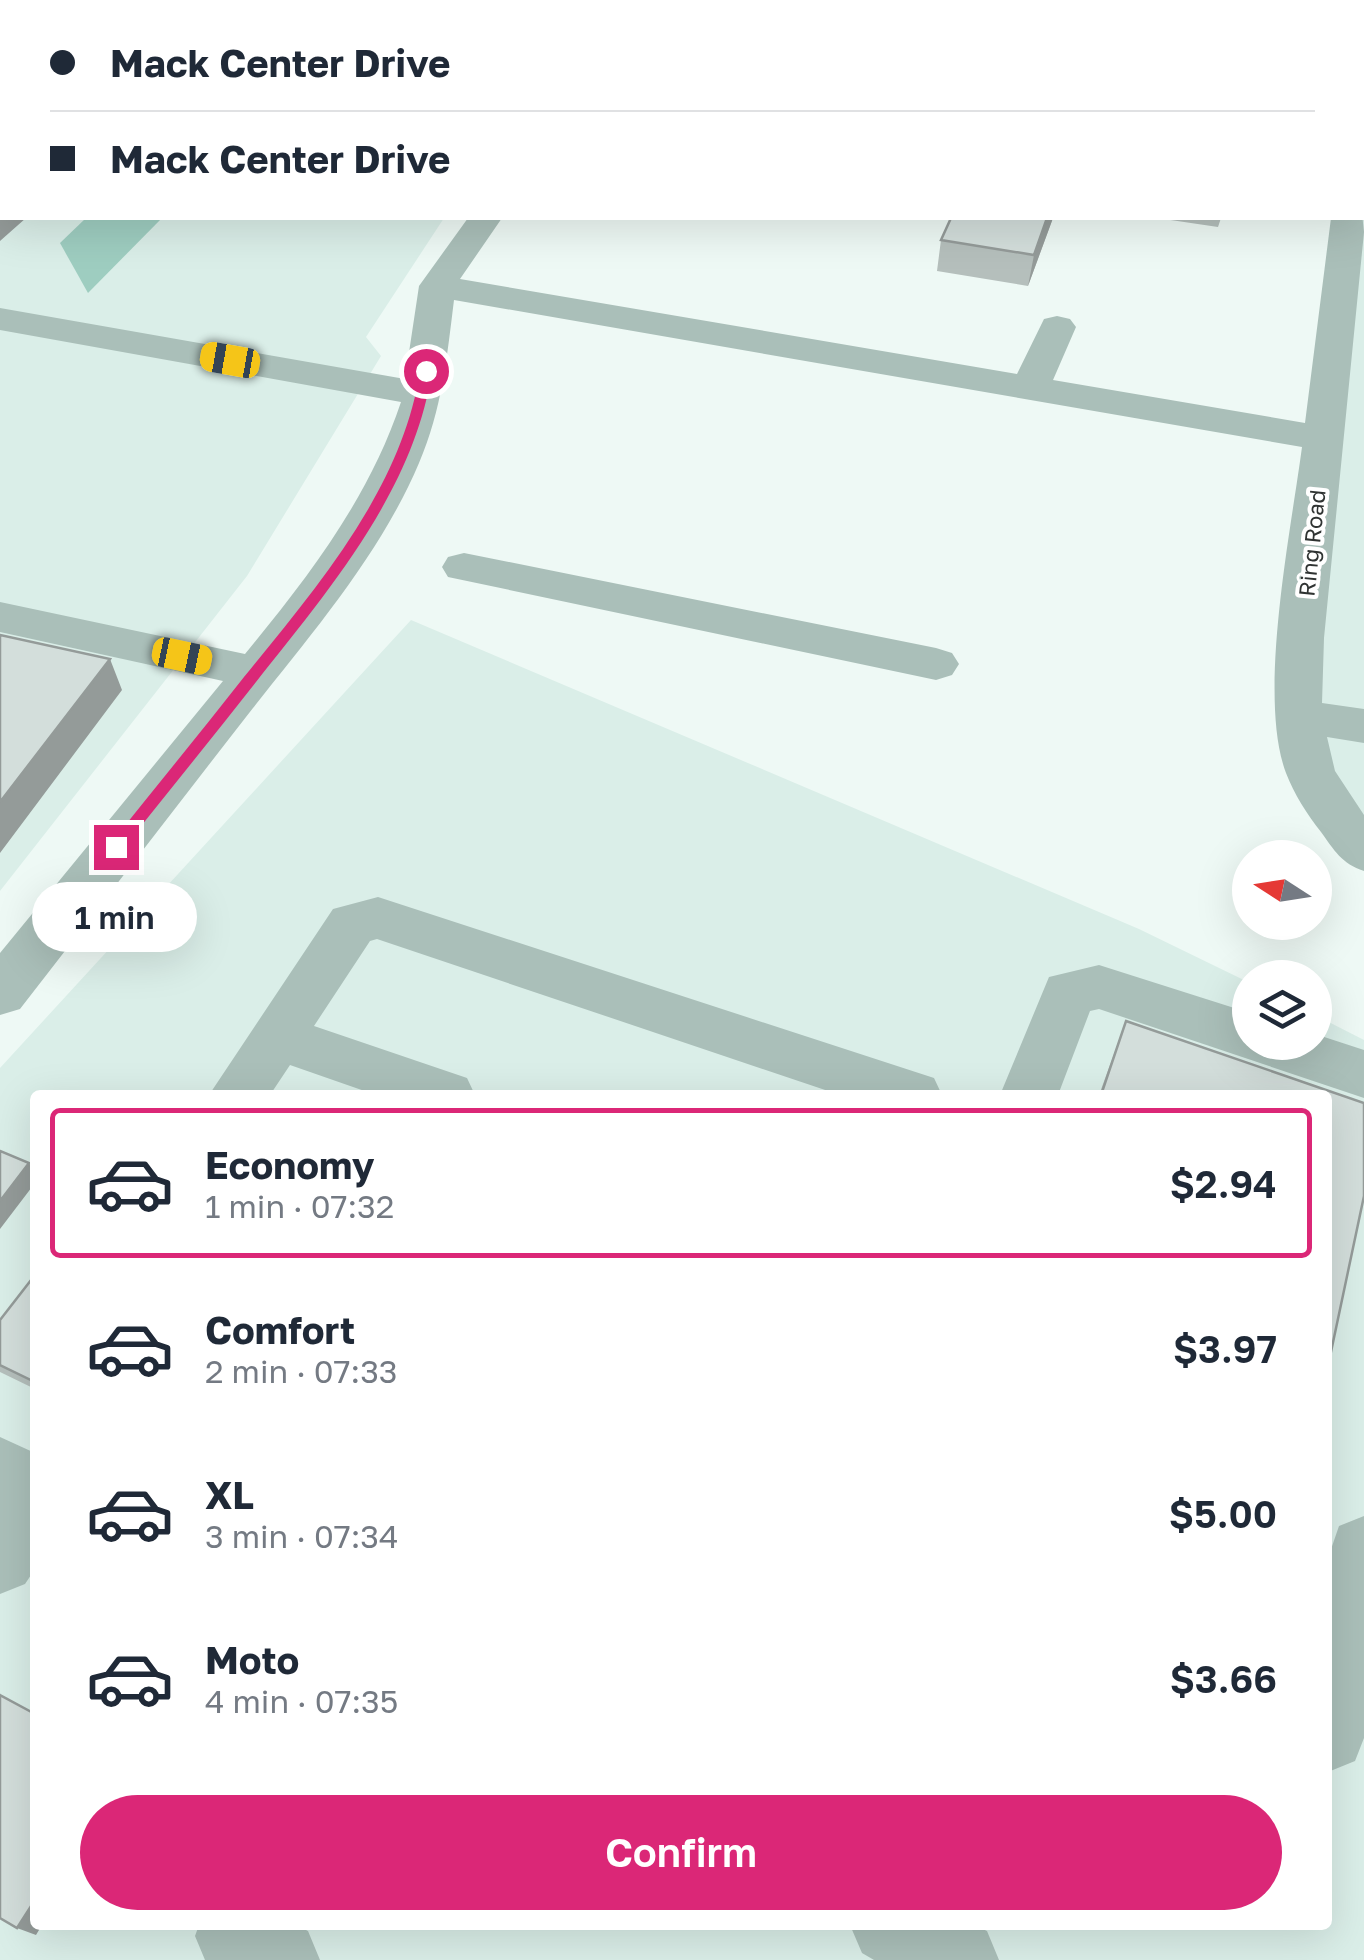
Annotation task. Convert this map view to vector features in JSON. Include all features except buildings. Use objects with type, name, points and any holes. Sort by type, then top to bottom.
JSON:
[{"type":"street","points":[[0,992],[256,672],[360,535],[398,465],[422,394],[436,286],[484,220]]},
{"type":"street","name":"Ring Road","points":[[1348,220],[1352,287],[1323,438],[1298,666],[1298,716],[1310,770],[1326,802],[1364,852]]},
{"type":"street","points":[[436,286],[1323,438]]},
{"type":"street","points":[[0,319],[422,394]]},
{"type":"street","points":[[1030,388],[1057,327]]},
{"type":"street","points":[[464,567],[936,664]]},
{"type":"street","points":[[0,617],[256,672]]},
{"type":"street","points":[[1298,716],[1364,726]]},
{"type":"street","points":[[241,1090],[352,924],[378,918],[898,1090]]},
{"type":"street","points":[[1031,1090],[1069,993],[1099,987],[1232,1030]]},
{"type":"street","points":[[277,1037],[431,1090]]},
{"type":"street","points":[[1322,1060],[1364,1074]]},
{"type":"street","points":[[0,1470],[30,1485]]},
{"type":"street","points":[[0,1559],[30,1516]]},
{"type":"street","points":[[1332,1714],[1364,1550]]},
{"type":"street","points":[[900,1930],[958,1960]]},
{"type":"shaded area","points":[[0,220],[443,220],[366,337],[381,356],[247,576],[0,891]]},
{"type":"shaded area","points":[[84,220],[160,220],[88,293],[60,243]]},
{"type":"shaded area","points":[[1348,220],[1364,220],[1364,852],[1349,833],[1301,638]]},
{"type":"shaded area","points":[[411,620],[1139,929],[1232,974],[1232,1060],[1332,1060],[1332,1024],[1364,1040],[1364,1960],[0,1960],[0,1068]]},
{"type":"route","points":[[116,847],[293,626],[360,535],[398,465],[426,371]]}]
